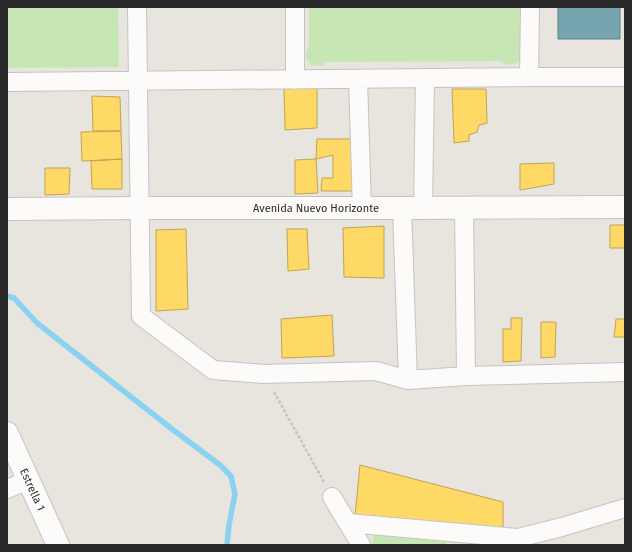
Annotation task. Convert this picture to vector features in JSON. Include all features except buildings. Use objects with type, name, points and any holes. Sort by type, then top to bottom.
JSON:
[{"type":"street","points":[[137,7],[141,316],[213,370],[264,374],[376,371],[408,380],[466,376],[625,372]]},
{"type":"street","points":[[295,7],[295,80]]},
{"type":"street","points":[[530,7],[530,77]]},
{"type":"street","points":[[7,82],[138,82],[530,77],[625,78]]},
{"type":"street","points":[[408,380],[413,208],[425,78]]},
{"type":"street","points":[[358,79],[362,208]]},
{"type":"street","name":"Avenida Nuevo Horizonte","points":[[7,209],[625,207]]},
{"type":"street","points":[[464,208],[466,376]]},
{"type":"street","name":"Estrella 1","points":[[7,433],[58,545]]},
{"type":"street","points":[[7,489],[29,480]]},
{"type":"street","points":[[332,497],[361,545]]},
{"type":"street","points":[[490,545],[562,527],[625,508]]},
{"type":"street","points":[[348,523],[517,538]]},
{"type":"path","points":[[264,374],[332,497]]},
{"type":"green space","points":[[7,7],[118,7],[119,67],[7,68]]},
{"type":"green space","points":[[309,7],[523,7],[521,60],[510,65],[500,61],[326,62],[323,66],[311,65],[306,58],[306,53],[309,46]]},
{"type":"green space","points":[[377,535],[446,542],[446,544],[372,545],[374,536]]},
{"type":"waterway","points":[[7,296],[14,298],[37,323],[220,465],[231,476],[235,494],[227,545]]}]
